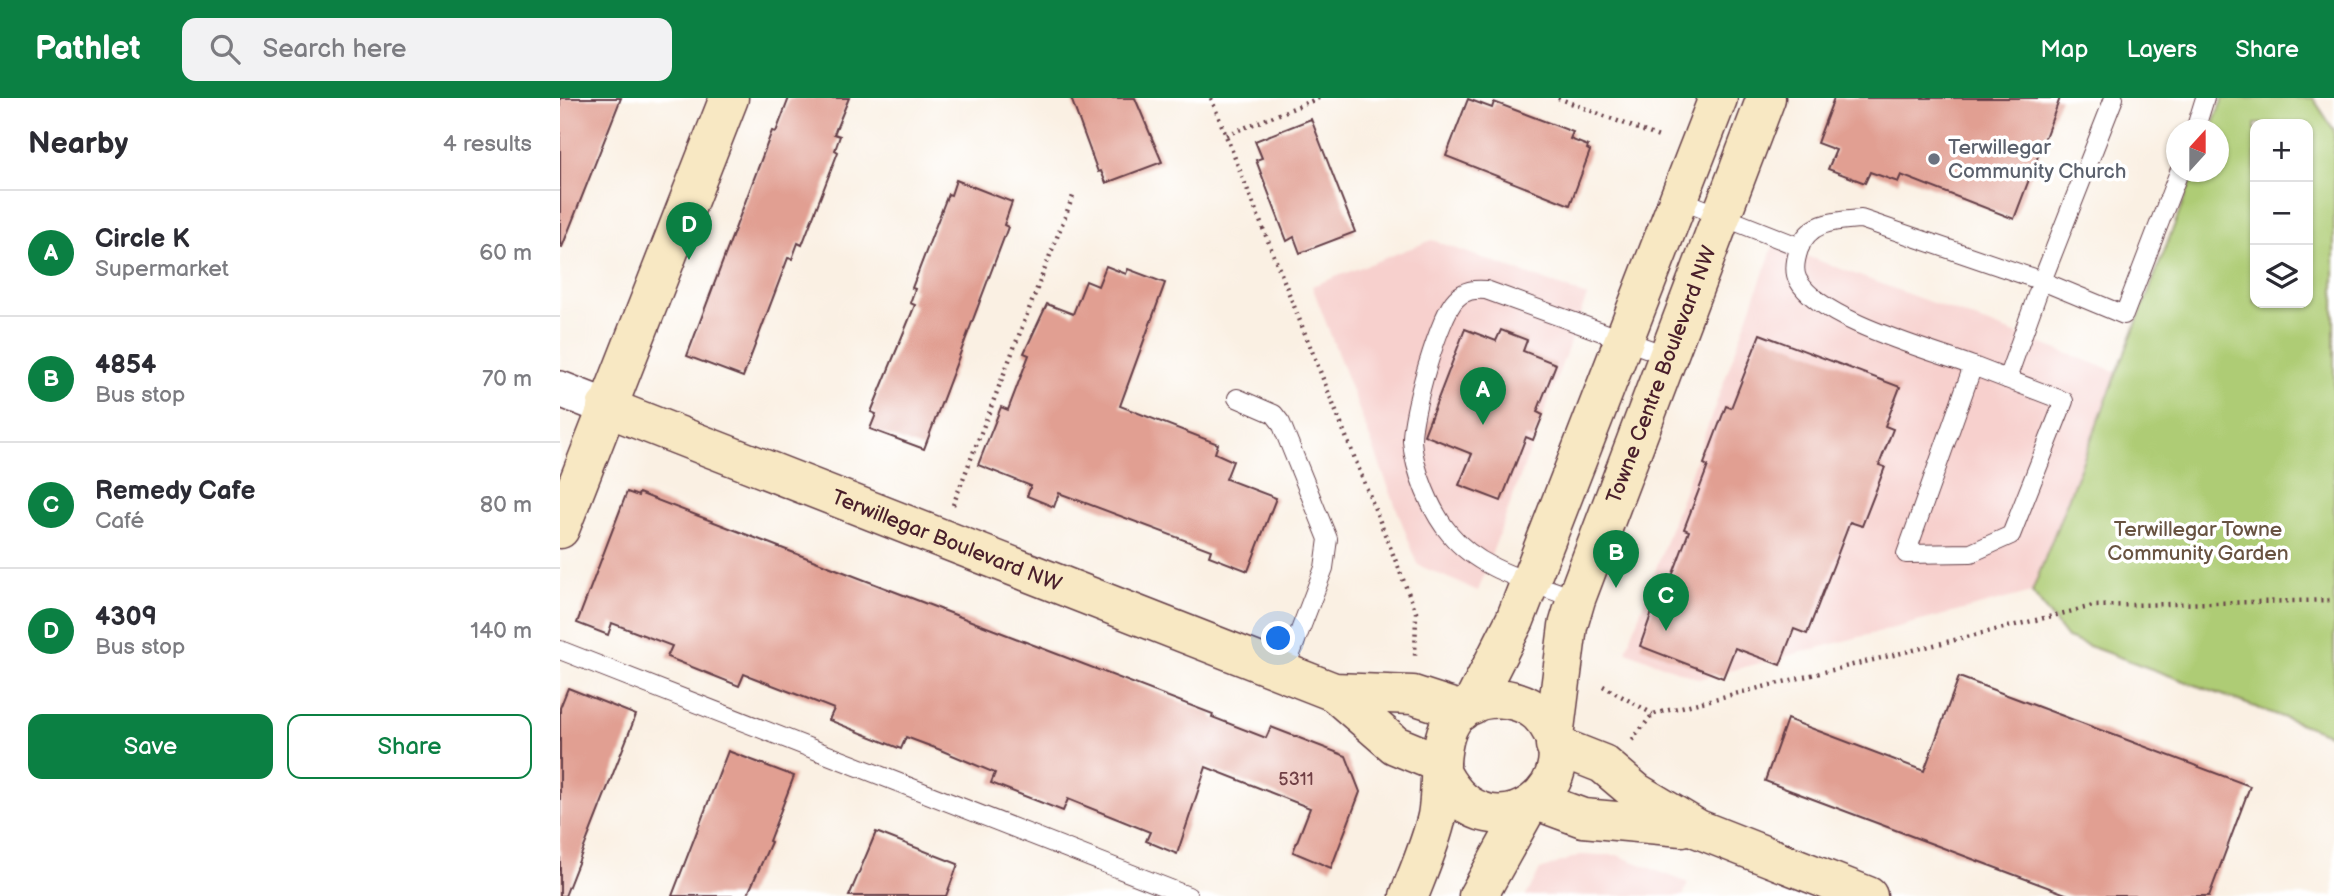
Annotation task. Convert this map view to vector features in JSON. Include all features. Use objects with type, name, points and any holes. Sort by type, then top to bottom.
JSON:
[{"type":"street","points":[[560,530],[729,98]]},
{"type":"street","points":[[1409,896],[1437,817],[1442,770],[1441,743],[1448,727],[1467,708],[1502,650],[1626,340],[1718,98]]},
{"type":"street","name":"Towne Centre Boulevard NW","points":[[1555,741],[1568,626],[1576,600],[1766,98]]},
{"type":"street","name":"Terwillegar Boulevard NW","points":[[560,389],[1334,692],[1395,745],[1442,770]]},
{"type":"street","name":"Terwillegar Boulevard NW","points":[[1334,692],[1413,695],[1467,708]]},
{"type":"street","points":[[1467,708],[1488,699],[1520,702],[1535,710],[1555,741],[1556,769],[1550,785],[1532,804],[1478,896]]},
{"type":"street","points":[[1555,741],[1603,764],[1636,792],[1698,829],[1868,896]]},
{"type":"street","points":[[1442,770],[1463,804],[1478,812],[1511,814],[1532,804],[1583,818],[1698,829]]},
{"type":"lane","points":[[2007,379],[2042,281],[2114,98]]},
{"type":"lane","points":[[2198,119],[2205,98]]},
{"type":"lane","points":[[1973,366],[1906,554],[1971,554],[2011,535],[2064,401],[1973,366],[1843,317],[1813,298],[1797,279],[1795,260],[1800,247],[1814,227],[1834,221],[1861,219],[2042,281],[2124,315],[2175,182]]},
{"type":"lane","points":[[1678,199],[1800,247]]},
{"type":"lane","points":[[1576,600],[1476,560],[1456,541],[1438,517],[1415,458],[1412,441],[1415,412],[1449,308],[1464,293],[1486,290],[1668,356]]},
{"type":"lane","points":[[1237,398],[1274,414],[1282,422],[1328,539],[1324,568],[1284,672]]},
{"type":"lane","points":[[560,650],[1188,896]]},
{"type":"path","points":[[1211,98],[1416,612],[1415,667]]},
{"type":"path","points":[[1226,135],[1319,98]]},
{"type":"path","points":[[1558,98],[1659,137]]},
{"type":"path","points":[[940,537],[1073,196]]},
{"type":"path","points":[[1627,746],[1653,714],[2093,606],[2334,600]]},
{"type":"path","points":[[1603,686],[1653,714]]},
{"type":"shaded area","points":[[1432,240],[1587,296],[1478,591],[1418,565],[1312,286]]},
{"type":"shaded area","points":[[1774,244],[2117,372],[2032,592],[1699,679],[1626,651]]},
{"type":"shaded area","points":[[1580,855],[1617,855],[1688,883],[1683,896],[1526,896],[1540,870]]},
{"type":"green space","name":"Terwillegar Towne Community Garden","points":[[2223,98],[2313,98],[2334,130],[2334,736],[2067,638],[2032,592],[2191,182],[2229,182],[2229,119],[2215,119]]},
{"type":"building","points":[[560,98],[621,98],[562,247],[560,246]]},
{"type":"building","points":[[789,98],[849,98],[834,134],[840,136],[835,150],[838,152],[802,245],[798,243],[792,259],[788,258],[743,377],[687,356],[772,131],[776,132]]},
{"type":"building","points":[[1071,98],[1135,98],[1162,162],[1106,183],[1101,171],[1098,172]]},
{"type":"building","name":"Terwillegar Community Church","points":[[1834,98],[2060,98],[2014,219],[1901,175],[1898,182],[1870,172],[1865,183],[1828,169],[1836,150],[1817,143]]},
{"type":"building","points":[[1468,99],[1492,108],[1494,102],[1573,132],[1570,139],[1588,146],[1590,151],[1570,205],[1446,156]]},
{"type":"building","points":[[1311,119],[1355,232],[1300,253],[1294,237],[1287,241],[1256,160],[1262,158],[1255,141]]},
{"type":"building","points":[[956,180],[1012,202],[1004,225],[1008,227],[924,449],[870,429],[876,414],[871,412],[915,305],[910,303],[915,289],[912,288],[948,194],[951,195]]},
{"type":"building","points":[[1106,266],[1126,274],[1128,269],[1165,283],[1120,406],[1218,444],[1215,453],[1233,461],[1226,479],[1276,498],[1248,571],[1209,556],[1211,550],[1059,493],[1054,507],[1027,496],[1031,486],[978,465],[1001,407],[1008,410],[1029,355],[1024,353],[1047,304],[1073,314],[1086,281],[1098,286]]},
{"type":"building","points":[[1465,329],[1496,341],[1501,330],[1527,340],[1523,351],[1556,364],[1537,412],[1543,415],[1533,440],[1526,437],[1501,501],[1459,485],[1472,454],[1424,435]]},
{"type":"building","points":[[1760,334],[1900,387],[1885,426],[1893,429],[1879,465],[1885,467],[1862,526],[1850,522],[1807,634],[1794,629],[1780,665],[1735,648],[1723,678],[1640,646],[1656,601],[1662,603],[1689,531],[1684,529],[1708,466],[1704,464],[1726,406],[1731,408]]},
{"type":"building","points":[[627,492],[638,496],[639,493],[1213,714],[1212,717],[1266,738],[1271,727],[1346,756],[1360,792],[1331,868],[1293,852],[1310,808],[1206,767],[1177,854],[1146,841],[1150,832],[1068,799],[1063,811],[991,783],[995,773],[938,749],[906,737],[901,749],[829,720],[834,709],[744,674],[739,686],[667,657],[672,646],[612,623],[608,635],[577,623]]},
{"type":"building","points":[[1959,677],[2250,786],[2209,896],[2071,896],[1765,781],[1787,719],[1924,771]]},
{"type":"building","points":[[568,688],[636,715],[565,896],[560,896],[560,708]]},
{"type":"building","points":[[728,751],[794,776],[769,841],[771,842],[747,896],[672,896]]},
{"type":"building","points":[[876,832],[958,864],[946,896],[849,896]]},
{"type":"place","name":"Terwillegar Community Church","points":[[1934,159]]},
{"type":"place","name":"4309","points":[[689,260]]},
{"type":"place","name":"Circle K","points":[[1483,425]]},
{"type":"place","name":"4854","points":[[1616,588]]},
{"type":"place","name":"Remedy Cafe","points":[[1666,631]]}]
